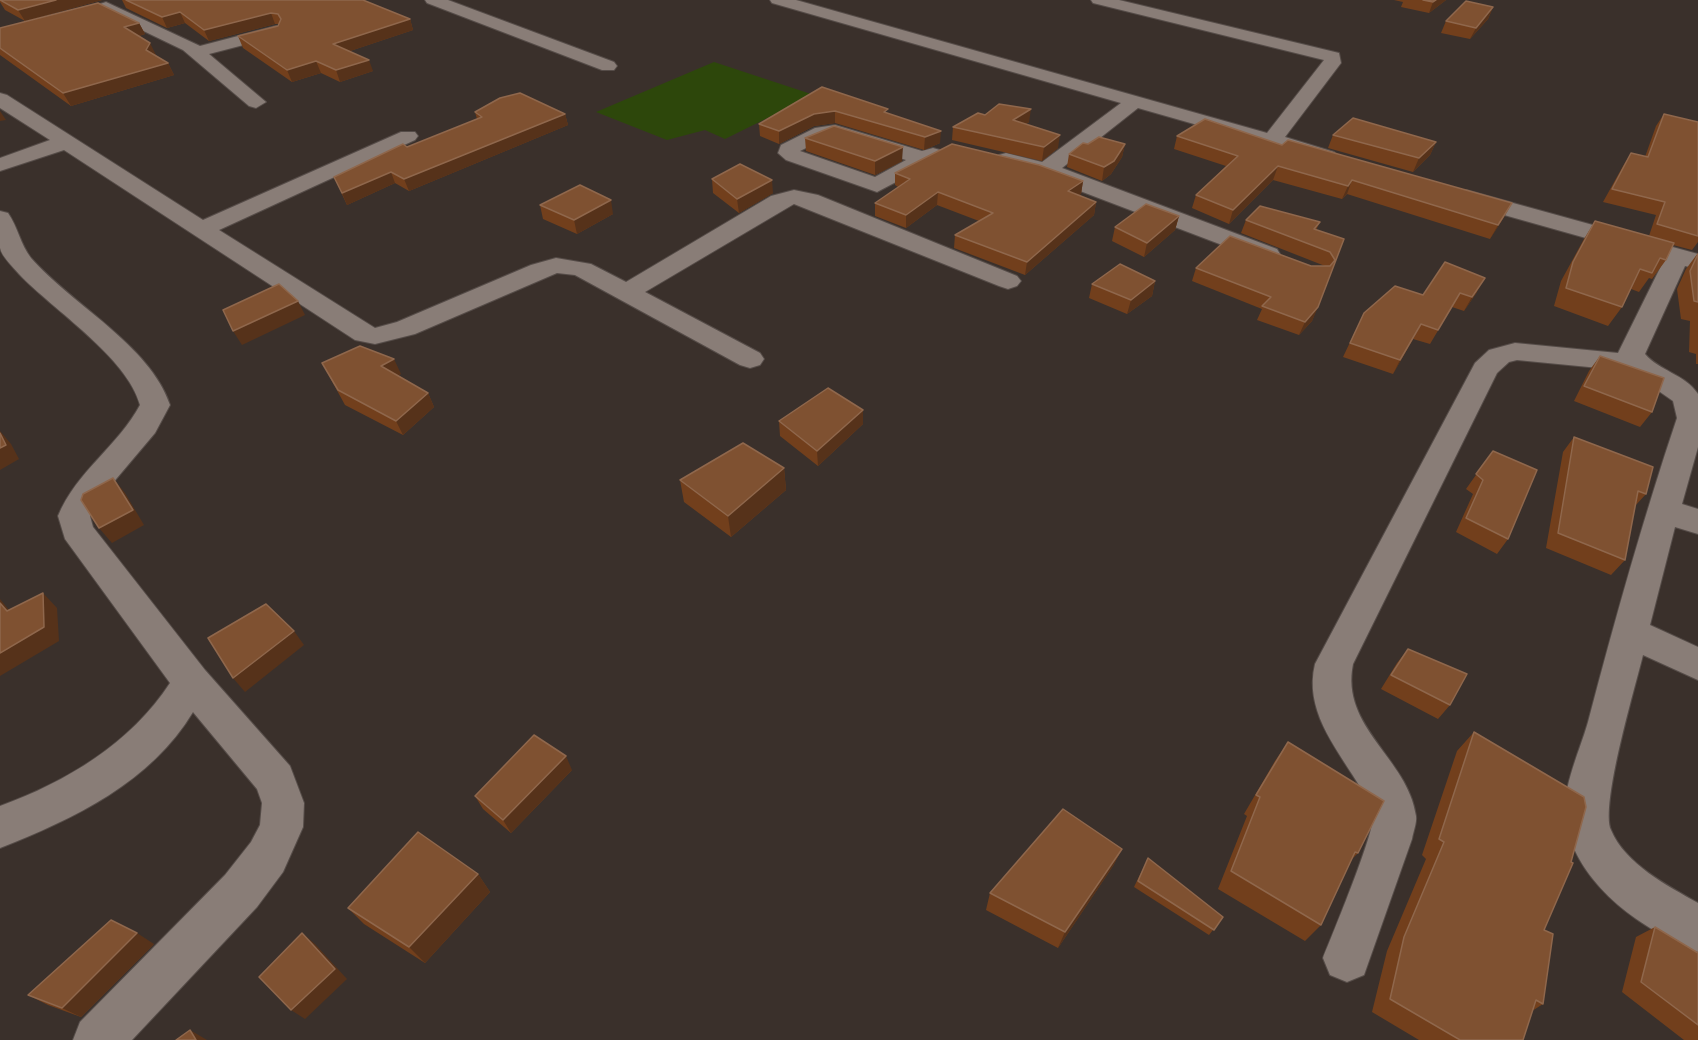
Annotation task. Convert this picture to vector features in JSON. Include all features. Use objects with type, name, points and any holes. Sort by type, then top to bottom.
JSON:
[{"type":"street","points":[[85,12],[131,0]]},
{"type":"street","points":[[433,0],[608,66]]},
{"type":"street","points":[[781,0],[1348,162]]},
{"type":"street","points":[[1100,0],[1333,57],[1332,63],[1272,140]]},
{"type":"street","points":[[106,7],[175,38],[197,52],[256,102]]},
{"type":"street","points":[[197,52],[276,31]]},
{"type":"street","points":[[0,99],[354,330],[375,336],[406,327],[540,270],[556,266],[582,269],[750,359]]},
{"type":"street","points":[[1046,170],[1136,101]]},
{"type":"street","points":[[925,159],[835,131],[822,132],[788,149],[788,153],[793,156],[877,185],[925,159],[941,150],[956,147]]},
{"type":"street","points":[[202,229],[408,136]]},
{"type":"street","points":[[0,165],[66,141]]},
{"type":"street","points":[[984,154],[1046,170],[1284,260]]},
{"type":"street","points":[[1446,191],[1688,259],[1634,343],[1631,354],[1636,363]]},
{"type":"street","points":[[626,293],[779,201],[794,197],[810,200],[1008,281]]},
{"type":"street","points":[[0,218],[5,239],[12,250],[40,281],[89,321],[141,376],[152,392],[155,405],[144,426],[92,483],[81,499],[75,516],[77,530],[112,580],[191,682],[275,779],[282,803],[281,827],[267,857],[241,891],[98,1040]]},
{"type":"street","points":[[1347,958],[1390,839],[1395,817],[1388,793],[1342,723],[1332,698],[1330,682],[1334,664],[1485,369],[1499,356],[1515,351],[1636,363],[1684,393],[1692,404],[1692,418],[1662,508],[1629,632],[1589,797],[1588,827],[1602,858],[1635,889],[1698,929]]},
{"type":"street","points":[[1662,508],[1698,522]]},
{"type":"street","points":[[1629,632],[1698,664]]},
{"type":"street","points":[[0,827],[22,819],[80,788],[134,754],[159,728],[191,682]]},
{"type":"green space","points":[[714,62],[814,95],[725,139],[705,130],[667,140],[596,112]]},
{"type":"building","points":[[0,0],[56,0],[18,10]]},
{"type":"building","points":[[126,0],[363,0],[410,19],[333,44],[369,60],[336,70],[316,61],[287,70],[238,36],[278,26],[281,19],[278,14],[271,13],[204,30],[180,12],[162,17]]},
{"type":"building","points":[[1466,1],[1493,7],[1476,28],[1446,21]]},
{"type":"building","points":[[98,3],[139,23],[124,27],[150,43],[146,50],[168,63],[63,93],[0,48],[0,28]]},
{"type":"building","points":[[822,87],[888,109],[884,112],[941,131],[925,137],[835,111],[814,114],[779,131],[759,124]]},
{"type":"building","points":[[520,93],[565,114],[404,179],[391,172],[342,193],[334,177],[403,144],[407,147],[482,117],[475,112],[500,98]]},
{"type":"building","points":[[999,104],[1031,109],[1013,120],[1060,135],[1044,147],[953,127],[978,113],[985,115]]},
{"type":"building","points":[[1664,114],[1698,122],[1698,236],[1657,224],[1665,202],[1612,189],[1631,153],[1648,157]]},
{"type":"building","points":[[1353,118],[1436,142],[1419,158],[1333,135]]},
{"type":"building","points":[[1205,119],[1282,145],[1288,140],[1512,203],[1498,225],[1352,180],[1348,186],[1278,166],[1233,210],[1196,195],[1238,156],[1177,136]]},
{"type":"building","points":[[834,126],[903,147],[875,161],[805,138]]},
{"type":"building","points":[[1099,137],[1125,144],[1114,161],[1104,167],[1069,154],[1083,143],[1088,144]]},
{"type":"building","points":[[952,144],[1039,165],[1083,181],[1068,191],[1096,202],[1027,262],[955,235],[993,213],[938,192],[906,215],[875,203],[910,179],[895,173]]},
{"type":"building","points":[[740,164],[772,180],[737,199],[712,179]]},
{"type":"building","points":[[580,185],[611,200],[574,220],[540,205]]},
{"type":"building","points":[[1146,204],[1179,216],[1147,243],[1115,227]]},
{"type":"building","points":[[1260,206],[1320,222],[1314,229],[1344,239],[1318,307],[1305,322],[1262,306],[1271,297],[1196,268],[1230,236],[1311,266],[1330,266],[1335,260],[1330,252],[1246,220]]},
{"type":"building","points":[[1595,221],[1674,243],[1666,260],[1660,258],[1652,273],[1640,269],[1622,307],[1566,288],[1573,262]]},
{"type":"building","points":[[1698,254],[1698,302],[1694,301],[1690,271]]},
{"type":"building","points":[[1445,262],[1485,278],[1472,297],[1460,293],[1438,330],[1421,324],[1400,360],[1350,343],[1364,313],[1395,286],[1423,295]]},
{"type":"building","points":[[1120,264],[1155,281],[1131,300],[1092,284]]},
{"type":"building","points":[[279,284],[298,301],[233,331],[223,310]]},
{"type":"building","points":[[360,346],[394,359],[381,366],[428,393],[396,421],[338,390],[322,363]]},
{"type":"building","points":[[1600,356],[1664,378],[1652,412],[1584,386]]},
{"type":"building","points":[[828,388],[863,410],[817,451],[779,421]]},
{"type":"building","points":[[0,433],[6,445],[0,448]]},
{"type":"building","points":[[1574,437],[1653,467],[1646,494],[1638,491],[1625,560],[1558,533]]},
{"type":"building","points":[[743,443],[784,468],[728,516],[680,480]]},
{"type":"building","points":[[1493,451],[1537,470],[1508,539],[1466,518],[1483,480],[1476,474]]},
{"type":"building","points":[[113,478],[133,510],[99,528],[81,500],[83,494]]},
{"type":"building","points":[[43,593],[44,627],[0,653],[0,603],[7,611]]},
{"type":"building","points":[[266,604],[294,631],[233,678],[208,638]]},
{"type":"building","points":[[1408,649],[1467,674],[1450,705],[1391,675]]},
{"type":"building","points":[[1474,732],[1584,797],[1586,807],[1571,862],[1573,863],[1544,930],[1553,934],[1543,1004],[1536,1000],[1523,1040],[1460,1040],[1390,999],[1404,937],[1444,842],[1439,839]]},
{"type":"building","points":[[534,735],[566,756],[503,820],[475,796]]},
{"type":"building","points":[[1288,742],[1384,801],[1358,853],[1355,852],[1321,925],[1231,871],[1260,797],[1256,795]]},
{"type":"building","points":[[1063,809],[1122,849],[1065,932],[990,893]]},
{"type":"building","points":[[418,832],[478,874],[409,947],[348,908]]},
{"type":"building","points":[[1148,858],[1223,917],[1214,930],[1138,881]]},
{"type":"building","points":[[111,920],[137,933],[62,1008],[28,995]]},
{"type":"building","points":[[1655,927],[1698,953],[1698,1025],[1641,982]]},
{"type":"building","points":[[302,933],[335,969],[291,1010],[259,977]]},
{"type":"building","points":[[190,1030],[196,1040],[176,1040]]}]
